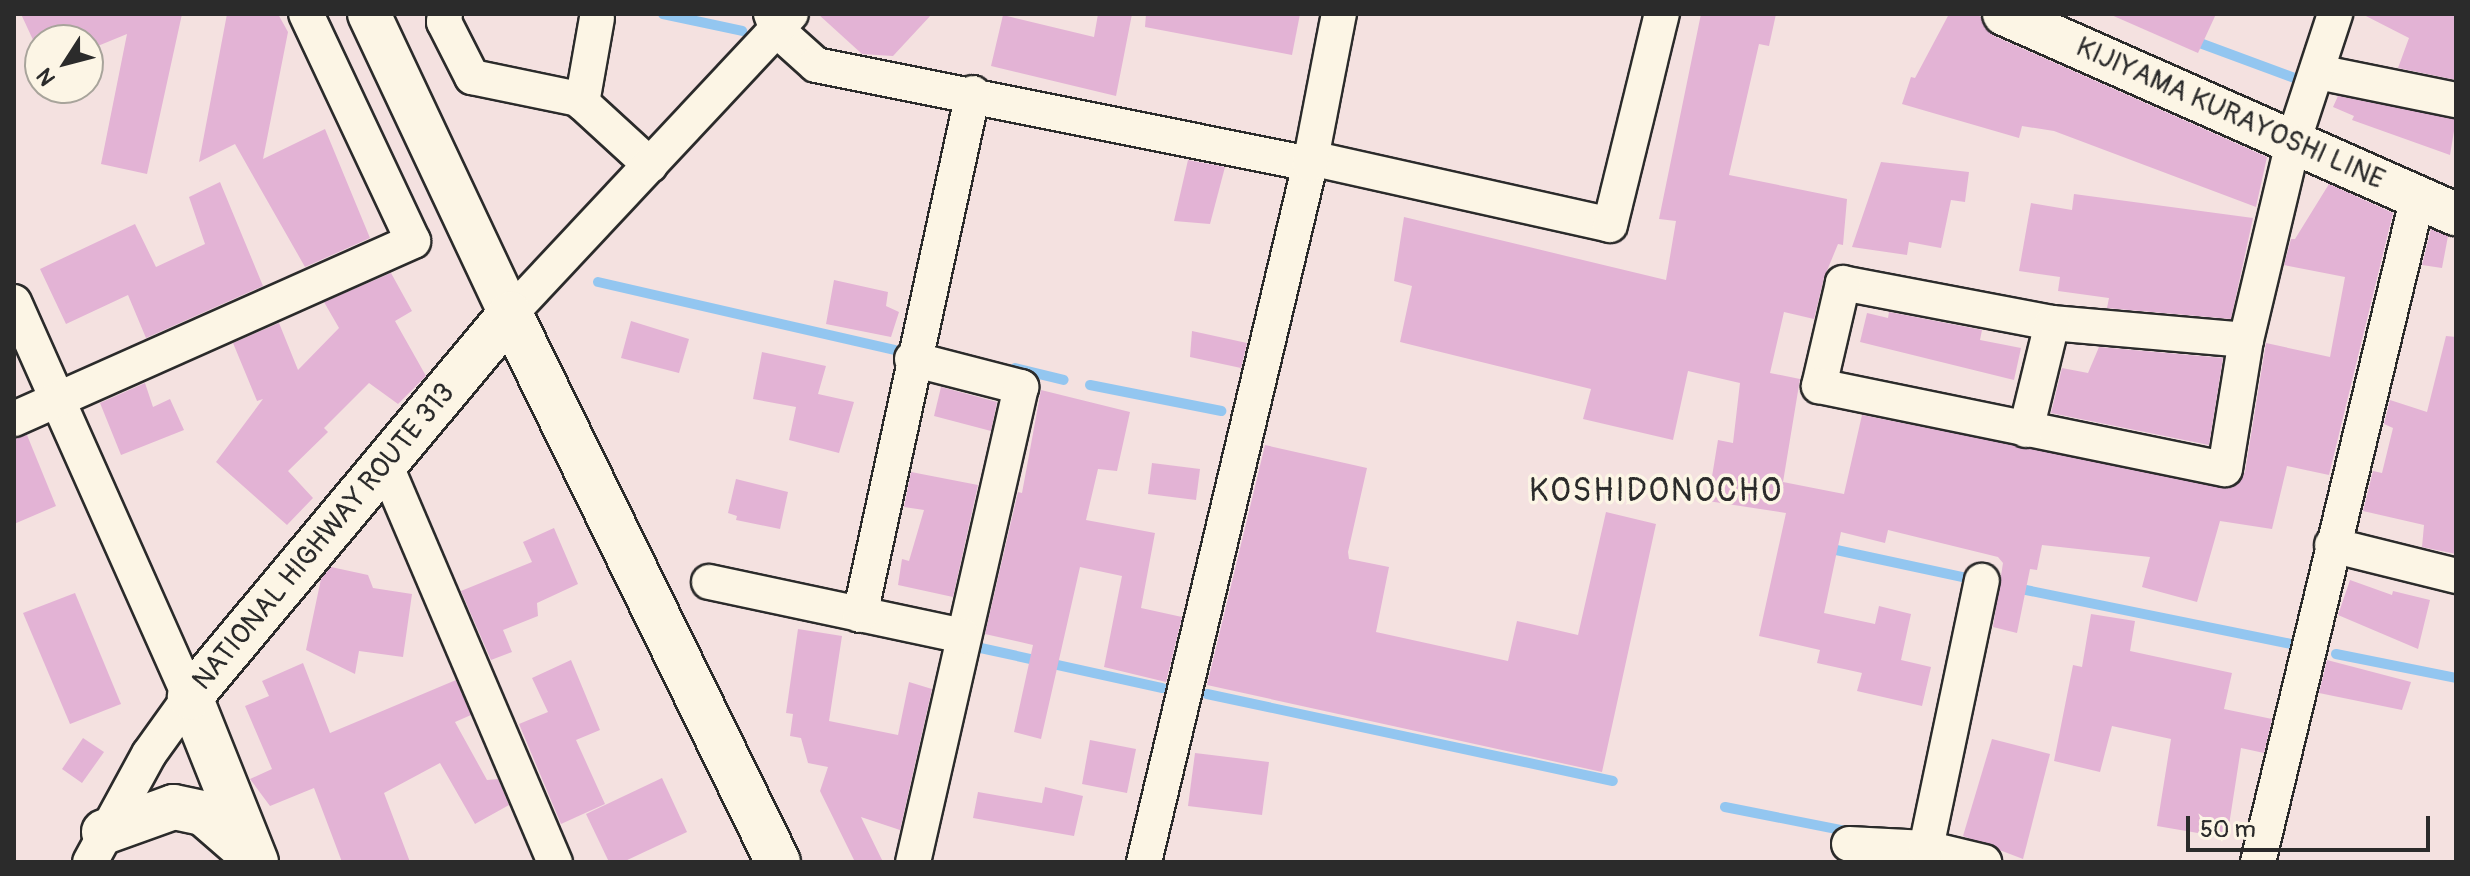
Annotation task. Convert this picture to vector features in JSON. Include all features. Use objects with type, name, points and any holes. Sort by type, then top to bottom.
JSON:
[{"type":"highway","name":"NATIONAL HIGHWAY ROUTE 313","points":[[255,860],[190,697],[510,314]]},
{"type":"highway","points":[[510,314],[778,862]]},
{"type":"highway","points":[[97,847],[174,807],[203,813],[255,860]]},
{"type":"main road","points":[[369,14],[510,314]]},
{"type":"main road","name":"KIJIYAMA KURAYOSHI LINE","points":[[2004,14],[2456,214]]},
{"type":"street","points":[[14,419],[413,241],[306,14]]},
{"type":"street","points":[[445,14],[444,22],[472,77],[582,103],[650,165]]},
{"type":"street","points":[[1144,862],[1311,161],[1339,14]]},
{"type":"street","points":[[510,314],[650,165],[780,19],[816,65],[973,93],[1311,161],[1610,225],[1662,14]]},
{"type":"street","points":[[2246,340],[2052,323],[1843,283],[1819,386],[2225,469],[2246,340],[2293,142],[2335,14]]},
{"type":"street","points":[[582,103],[597,18]]},
{"type":"street","points":[[2318,72],[2456,100]]},
{"type":"street","points":[[860,615],[912,359],[973,93]]},
{"type":"street","points":[[2258,862],[2418,196]]},
{"type":"street","points":[[14,302],[190,697],[97,847]]},
{"type":"street","points":[[2026,430],[2052,323]]},
{"type":"street","points":[[912,359],[1021,387],[913,862]]},
{"type":"street","points":[[385,464],[555,862]]},
{"type":"street","points":[[2332,545],[2456,576]]},
{"type":"street","points":[[1926,848],[1982,581]]},
{"type":"street","points":[[709,582],[962,636]]},
{"type":"street","points":[[1849,844],[1926,848],[1984,862]]},
{"type":"building","points":[[21,14],[182,14],[147,174],[101,164],[127,34],[104,43],[104,24],[26,24]]},
{"type":"building","points":[[227,14],[278,14],[288,32],[263,159],[325,129],[370,238],[305,267],[235,144],[199,162]]},
{"type":"building","points":[[818,14],[932,14],[893,56],[862,54]]},
{"type":"building","points":[[1098,14],[1132,14],[1116,96],[991,66],[1003,15],[1094,37]]},
{"type":"building","points":[[1146,14],[1300,14],[1292,55],[1145,27]]},
{"type":"building","points":[[1701,14],[1776,14],[1769,46],[1759,44],[1729,175],[1847,199],[1843,245],[1838,244],[1824,278],[1814,319],[1784,312],[1770,373],[1800,379],[1783,482],[1844,494],[1862,415],[2232,488],[2245,472],[2266,343],[2330,357],[2345,277],[2284,265],[2291,239],[2295,239],[2329,184],[2393,213],[2329,475],[2287,466],[2272,529],[2220,521],[2197,602],[2142,587],[2150,557],[2042,545],[2037,570],[2030,569],[2017,633],[1993,627],[2003,563],[1998,557],[1888,530],[1885,543],[1841,532],[1824,613],[1875,624],[1879,606],[1911,614],[1901,660],[1931,667],[1922,706],[1857,691],[1862,673],[1817,663],[1820,650],[1759,636],[1786,513],[1708,501],[1718,440],[1733,443],[1740,383],[1688,371],[1673,440],[1583,419],[1591,389],[1400,342],[1412,286],[1394,281],[1404,217],[1666,280],[1676,221],[1659,219]]},
{"type":"building","points":[[1949,14],[1978,14],[1994,36],[2267,157],[2256,207],[2054,131],[2022,126],[2019,138],[1902,104],[1911,77],[1915,78]]},
{"type":"building","points":[[2109,14],[2216,14],[2198,53]]},
{"type":"building","points":[[2362,14],[2456,14],[2456,80],[2398,68],[2409,38]]},
{"type":"building","points":[[2338,96],[2456,119],[2450,155],[2352,120],[2354,116],[2333,107]]},
{"type":"building","points":[[1188,160],[1225,167],[1210,224],[1174,221]]},
{"type":"building","points":[[1881,162],[1969,172],[1965,202],[1951,200],[1941,248],[1909,242],[1907,255],[1852,247]]},
{"type":"building","points":[[220,182],[263,286],[146,338],[128,295],[66,324],[40,269],[135,224],[156,267],[205,244],[189,197]]},
{"type":"building","points":[[2074,194],[2253,218],[2231,319],[2107,308],[2109,298],[2058,291],[2060,277],[2019,271],[2031,203],[2072,210]]},
{"type":"building","points":[[2431,229],[2448,236],[2442,268],[2422,265]]},
{"type":"building","points":[[391,273],[412,311],[395,321],[426,376],[398,404],[369,383],[324,428],[328,432],[288,471],[313,498],[287,525],[216,462],[263,399],[257,401],[233,343],[279,323],[298,370],[339,328],[324,302]]},
{"type":"building","points":[[834,280],[888,292],[886,306],[899,312],[891,337],[826,324]]},
{"type":"building","points":[[1889,312],[1982,330],[1980,340],[2021,348],[2014,380],[1860,342],[1867,313],[1888,318]]},
{"type":"building","points":[[631,321],[689,339],[679,373],[621,358]]},
{"type":"building","points":[[1192,331],[1247,343],[1241,368],[1190,357]]},
{"type":"building","points":[[2446,336],[2456,337],[2456,554],[2422,547],[2424,525],[2363,511],[2373,471],[2382,473],[2393,428],[2384,424],[2390,400],[2427,412]]},
{"type":"building","points":[[2099,347],[2223,358],[2209,445],[2051,413],[2062,368],[2088,373]]},
{"type":"building","points":[[762,352],[826,366],[818,394],[854,402],[839,453],[789,440],[796,407],[753,399]]},
{"type":"building","points":[[145,383],[153,407],[170,399],[184,430],[121,455],[100,403]]},
{"type":"building","points":[[941,387],[997,402],[991,431],[934,416]]},
{"type":"building","points":[[1041,390],[1130,412],[1117,471],[1098,469],[1086,520],[1155,533],[1141,608],[1182,617],[1166,682],[1104,667],[1122,576],[1080,567],[1041,739],[1014,732],[1033,645],[985,634],[1018,492],[1022,493]]},
{"type":"building","points":[[27,435],[56,506],[14,524],[14,439]]},
{"type":"building","points":[[1265,445],[1367,468],[1348,552],[1349,559],[1389,567],[1376,632],[1508,661],[1517,621],[1578,635],[1606,512],[1656,524],[1602,772],[1207,685]]},
{"type":"building","points":[[1152,463],[1200,469],[1196,500],[1148,494]]},
{"type":"building","points":[[911,472],[978,485],[953,597],[898,585],[902,559],[909,561],[924,510],[904,507]]},
{"type":"building","points":[[736,479],[788,492],[780,529],[736,520],[737,516],[728,513]]},
{"type":"building","points":[[554,528],[578,584],[537,603],[538,616],[503,630],[512,652],[491,660],[461,591],[532,562],[523,542]]},
{"type":"building","points":[[331,567],[368,575],[373,588],[412,594],[403,657],[359,651],[355,674],[306,650],[321,579]]},
{"type":"building","points":[[2350,580],[2392,595],[2393,591],[2430,600],[2418,649],[2338,615]]},
{"type":"building","points":[[75,593],[121,704],[70,724],[23,613]]},
{"type":"building","points":[[2091,614],[2135,621],[2130,651],[2232,673],[2224,709],[2272,719],[2264,753],[2241,748],[2227,838],[2157,826],[2171,739],[2112,726],[2100,772],[2054,761],[2073,665],[2082,667]]},
{"type":"building","points":[[798,629],[842,636],[829,721],[898,735],[909,682],[932,689],[900,830],[861,817],[883,862],[855,862],[820,791],[828,767],[808,763],[801,738],[790,736],[793,714],[786,713]]},
{"type":"building","points":[[571,660],[600,730],[576,740],[605,804],[561,824],[519,724],[548,712],[532,678]]},
{"type":"building","points":[[2327,660],[2411,682],[2402,710],[2319,693]]},
{"type":"building","points":[[303,663],[330,733],[456,680],[471,715],[455,722],[487,780],[498,779],[509,805],[475,824],[440,763],[384,793],[410,862],[342,862],[314,788],[270,806],[250,779],[272,769],[245,706],[269,696],[262,681]]},
{"type":"building","points":[[83,738],[104,752],[82,783],[62,769]]},
{"type":"building","points":[[1992,739],[2050,754],[2023,859],[1963,836]]},
{"type":"building","points":[[1090,740],[1136,749],[1127,793],[1082,784]]},
{"type":"building","points":[[1195,753],[1269,762],[1262,815],[1188,806]]},
{"type":"building","points":[[662,778],[687,832],[623,862],[609,862],[586,814]]},
{"type":"building","points":[[1045,787],[1083,796],[1074,836],[973,818],[978,792],[1042,803]]},
{"type":"waterway","points":[[663,14],[742,31]]},
{"type":"waterway","points":[[2189,39],[2305,82]]},
{"type":"waterway","points":[[598,282],[894,350]]},
{"type":"waterway","points":[[1015,368],[1064,380]]},
{"type":"waterway","points":[[1090,385],[1221,411]]},
{"type":"waterway","points":[[1827,548],[1976,580]]},
{"type":"waterway","points":[[2016,588],[2300,646]]},
{"type":"waterway","points":[[976,647],[1163,688]]},
{"type":"waterway","points":[[2336,654],[2456,678]]},
{"type":"waterway","points":[[1207,694],[1613,781]]},
{"type":"waterway","points":[[1725,807],[1851,832]]},
{"type":"district","name":"KOSHIDONOCHO","points":[[1656,491]]}]
